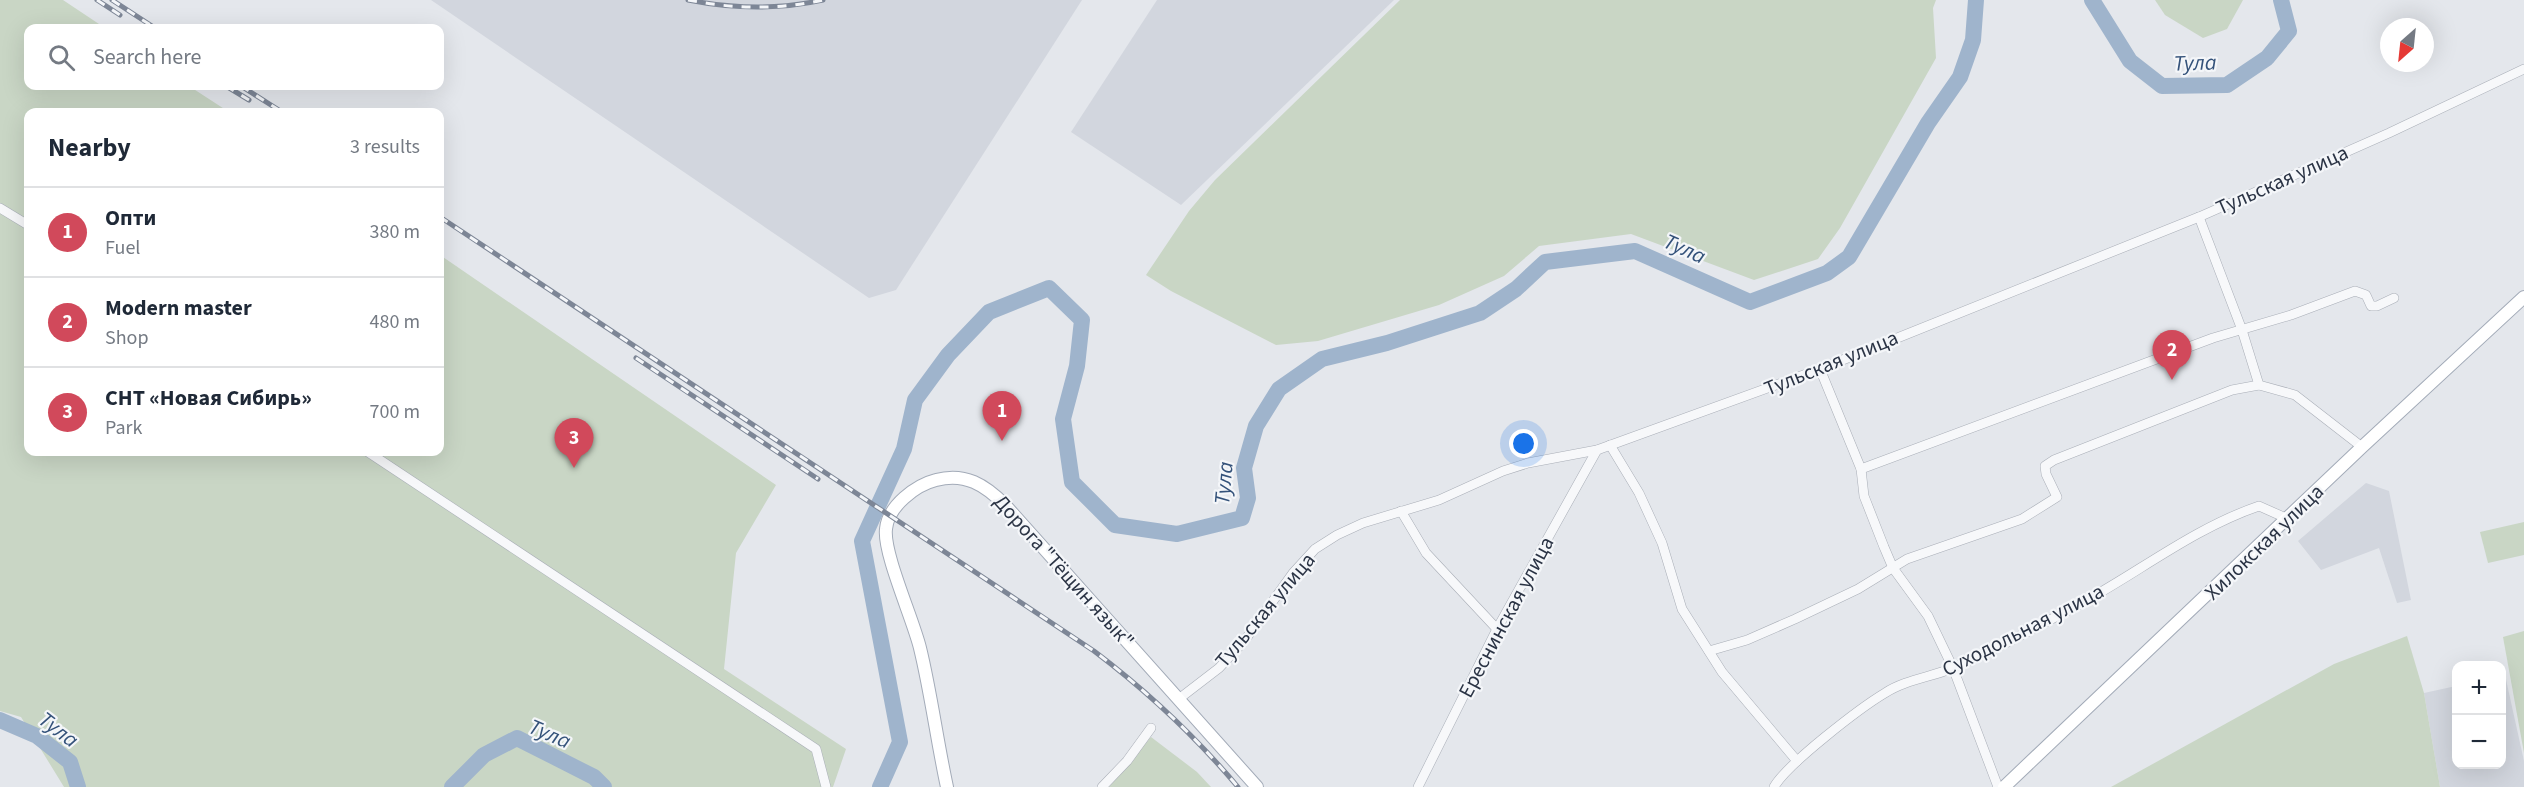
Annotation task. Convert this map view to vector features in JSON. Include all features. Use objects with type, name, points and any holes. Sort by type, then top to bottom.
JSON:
[{"type":"main road","name":"Хилокская улица","points":[[2004,787],[2362,447],[2524,297]]},
{"type":"main road","name":"Дорога \"Тёщин язык\"","points":[[947,787],[920,650],[896,573],[886,528],[901,502],[927,483],[950,477],[966,478],[982,485],[995,495],[1180,698],[1257,787]]},
{"type":"street","name":"Тульская улица","points":[[1180,698],[1219,668],[1245,640],[1293,573],[1315,549],[1363,523],[1439,500],[1503,471],[1528,463],[1597,450],[1820,369],[2199,217],[2422,118],[2524,69]]},
{"type":"street","points":[[0,208],[24,223]]},
{"type":"street","points":[[2199,217],[2242,330],[2259,385]]},
{"type":"street","points":[[1861,469],[2213,338],[2355,291],[2366,295],[2371,306],[2377,306],[2394,298]]},
{"type":"street","points":[[1820,369],[1861,469],[1864,496],[1893,568],[1928,616],[1953,668],[1998,787]]},
{"type":"street","points":[[1709,651],[1747,640],[1795,619],[1858,589],[1907,559],[2022,519],[2057,497],[2046,474],[2045,466],[2054,460],[2232,390],[2259,385],[2295,395],[2362,447]]},
{"type":"street","points":[[1610,445],[1639,493],[1657,533],[1682,609],[1752,710],[1797,761]]},
{"type":"street","name":"Ереснинская улица","points":[[1418,787],[1497,629],[1597,450]]},
{"type":"street","points":[[374,456],[816,749],[826,787]]},
{"type":"street","name":"Суходольная улица","points":[[1774,787],[1779,778],[1797,761],[1885,692],[1953,668],[2070,609],[2230,517],[2259,506],[2288,519]]},
{"type":"street","points":[[1401,511],[1426,553],[1497,629]]},
{"type":"street","points":[[1102,787],[1127,761],[1151,728]]},
{"type":"shaded area","points":[[431,0],[1082,0],[896,290],[869,298]]},
{"type":"shaded area","points":[[1157,0],[1394,0],[1181,205],[1071,132]]},
{"type":"shaded area","points":[[2366,483],[2389,491],[2411,600],[2397,603],[2379,548],[2321,570],[2298,541]]},
{"type":"shaded area","points":[[2506,680],[2524,761],[2524,787],[2440,787],[2424,693],[2452,687],[2452,769],[2506,769]]},
{"type":"green space","points":[[0,0],[63,0],[99,24],[24,24],[24,90],[195,90],[223,108],[24,108],[24,456],[444,456],[444,258],[776,485],[736,553],[724,669],[846,749],[833,787],[64,787],[21,717],[0,711]]},
{"type":"green space","points":[[1400,0],[1936,0],[1933,8],[1936,58],[1840,228],[1818,259],[1754,280],[1631,234],[1539,246],[1504,276],[1439,305],[1318,341],[1276,345],[1171,291],[1146,275],[1189,211],[1215,180]]},
{"type":"green space","points":[[2155,0],[2243,0],[2227,29],[2203,38],[2165,15]]},
{"type":"green space","points":[[2524,522],[2524,555],[2488,563],[2480,532]]},
{"type":"green space","points":[[2524,631],[2524,753],[2503,637]]},
{"type":"green space","points":[[2407,636],[2424,693],[2440,787],[2111,787],[2334,664]]},
{"type":"green space","points":[[1151,737],[1197,772],[1211,787],[1109,787]]},
{"type":"waterway","name":"Тула","points":[[880,787],[900,742],[862,541],[904,449],[915,400],[948,355],[989,312],[1049,288],[1082,320],[1077,366],[1063,419],[1072,482],[1115,525],[1177,534],[1242,518],[1248,498],[1244,468],[1256,426],[1279,389],[1322,359],[1387,343],[1480,313],[1516,289],[1545,262],[1635,251],[1750,302],[1827,273],[1849,257],[1928,123],[1960,77],[1973,40],[1976,0]]},
{"type":"waterway","name":"Тула","points":[[2092,0],[2130,61],[2162,86],[2227,85],[2267,58],[2289,31],[2281,0]]},
{"type":"waterway","name":"Тула","points":[[0,720],[37,736],[70,762],[78,787]]},
{"type":"waterway","name":"Тула","points":[[452,787],[484,755],[517,738],[594,777],[604,787]]},
{"type":"railway","points":[[97,0],[120,15]]},
{"type":"railway","points":[[112,0],[149,24]]},
{"type":"railway","points":[[688,0],[756,7],[823,0]]},
{"type":"railway","points":[[233,90],[249,100]]},
{"type":"railway","points":[[247,90],[276,108]]},
{"type":"railway","points":[[444,220],[1094,651],[1170,715],[1238,787]]},
{"type":"railway","points":[[636,358],[818,479]]},
{"type":"place","name":"Modern master","points":[[2172,380]]},
{"type":"place","name":"Опти","points":[[1002,441]]},
{"type":"place","name":"СНТ «Новая Сибирь»","points":[[574,468]]}]
